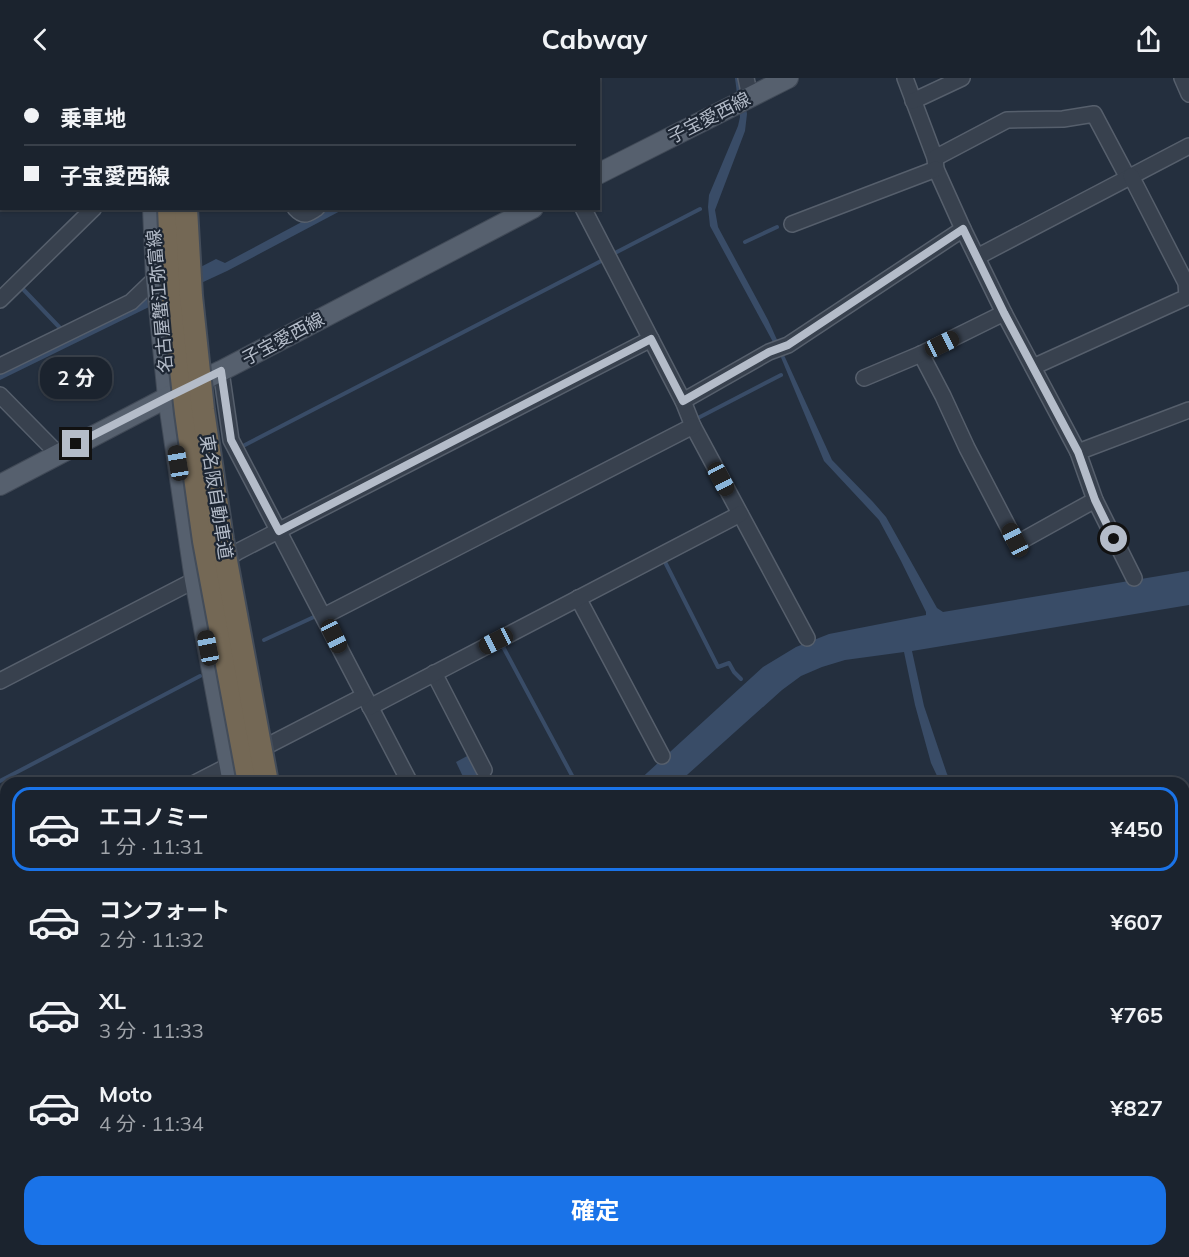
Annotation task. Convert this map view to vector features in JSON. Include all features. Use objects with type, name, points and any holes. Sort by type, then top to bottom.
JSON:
[{"type":"highway","name":"東名阪自動車道","points":[[169,210],[173,300],[186,413],[204,541],[248,777]]},
{"type":"highway","name":"東名阪自動車道","points":[[186,210],[190,296],[203,410],[222,538],[266,777]]},
{"type":"main road","name":"子宝愛西線","points":[[600,173],[744,93],[788,78]]},
{"type":"main road","name":"名古屋蟹江弥富線","points":[[153,210],[168,397],[195,579],[231,774]]},
{"type":"main road","name":"子宝愛西線","points":[[0,485],[529,210]]},
{"type":"street","points":[[905,78],[935,163],[963,229],[1004,313],[1078,452],[1095,500],[1134,578]]},
{"type":"street","points":[[913,101],[962,78]]},
{"type":"street","points":[[1182,78],[1189,94]]},
{"type":"street","points":[[792,224],[935,163],[1007,120],[1063,119],[1094,114],[1186,283],[1188,297],[1033,367]]},
{"type":"street","points":[[977,257],[1189,146]]},
{"type":"street","points":[[0,300],[92,210]]},
{"type":"street","points":[[297,210],[305,214],[313,210]]},
{"type":"street","points":[[585,210],[683,401],[693,426],[807,638]]},
{"type":"street","points":[[683,401],[780,349],[963,229]]},
{"type":"street","points":[[0,366],[131,302],[157,279]]},
{"type":"street","points":[[864,378],[921,354],[1004,313]]},
{"type":"street","points":[[0,681],[195,579],[239,551],[651,339]]},
{"type":"street","points":[[921,354],[1015,540],[1023,540],[1095,500]]},
{"type":"street","points":[[221,371],[231,440],[407,777]]},
{"type":"street","points":[[0,395],[58,454]]},
{"type":"street","points":[[1078,452],[1189,410]]},
{"type":"street","points":[[324,616],[693,426]]},
{"type":"street","points":[[231,774],[367,701],[434,673],[740,514]]},
{"type":"street","points":[[578,598],[662,756]]},
{"type":"street","points":[[434,673],[484,770]]},
{"type":"water","points":[[735,78],[741,78],[747,114],[745,131],[715,210],[718,227],[768,320],[832,460],[886,517],[937,608],[943,612],[1189,571],[1189,605],[912,651],[924,706],[949,777],[938,777],[931,763],[915,705],[904,652],[845,660],[801,676],[782,690],[685,777],[643,777],[763,667],[796,647],[829,634],[926,615],[879,520],[824,461],[780,355],[710,226],[709,195],[740,117]]},
{"type":"water","points":[[324,210],[342,210],[227,271],[0,380],[0,371],[216,259],[225,263]]},
{"type":"water","points":[[469,755],[480,777],[463,777],[456,762]]},
{"type":"waterway","points":[[613,254],[700,209]]},
{"type":"waterway","points":[[745,242],[777,227]]},
{"type":"waterway","points":[[241,447],[603,260]]},
{"type":"waterway","points":[[21,287],[62,330]]},
{"type":"waterway","points":[[698,418],[781,375]]},
{"type":"waterway","points":[[664,560],[718,667],[729,663],[741,679]]},
{"type":"waterway","points":[[264,640],[316,616]]},
{"type":"waterway","points":[[501,643],[573,777]]},
{"type":"waterway","points":[[8,777],[200,676]]},
{"type":"route","points":[[76,444],[221,371],[231,440],[279,531],[651,339],[683,401],[769,352],[788,345],[963,229],[1004,313],[1078,452],[1095,500],[1114,539]]}]
